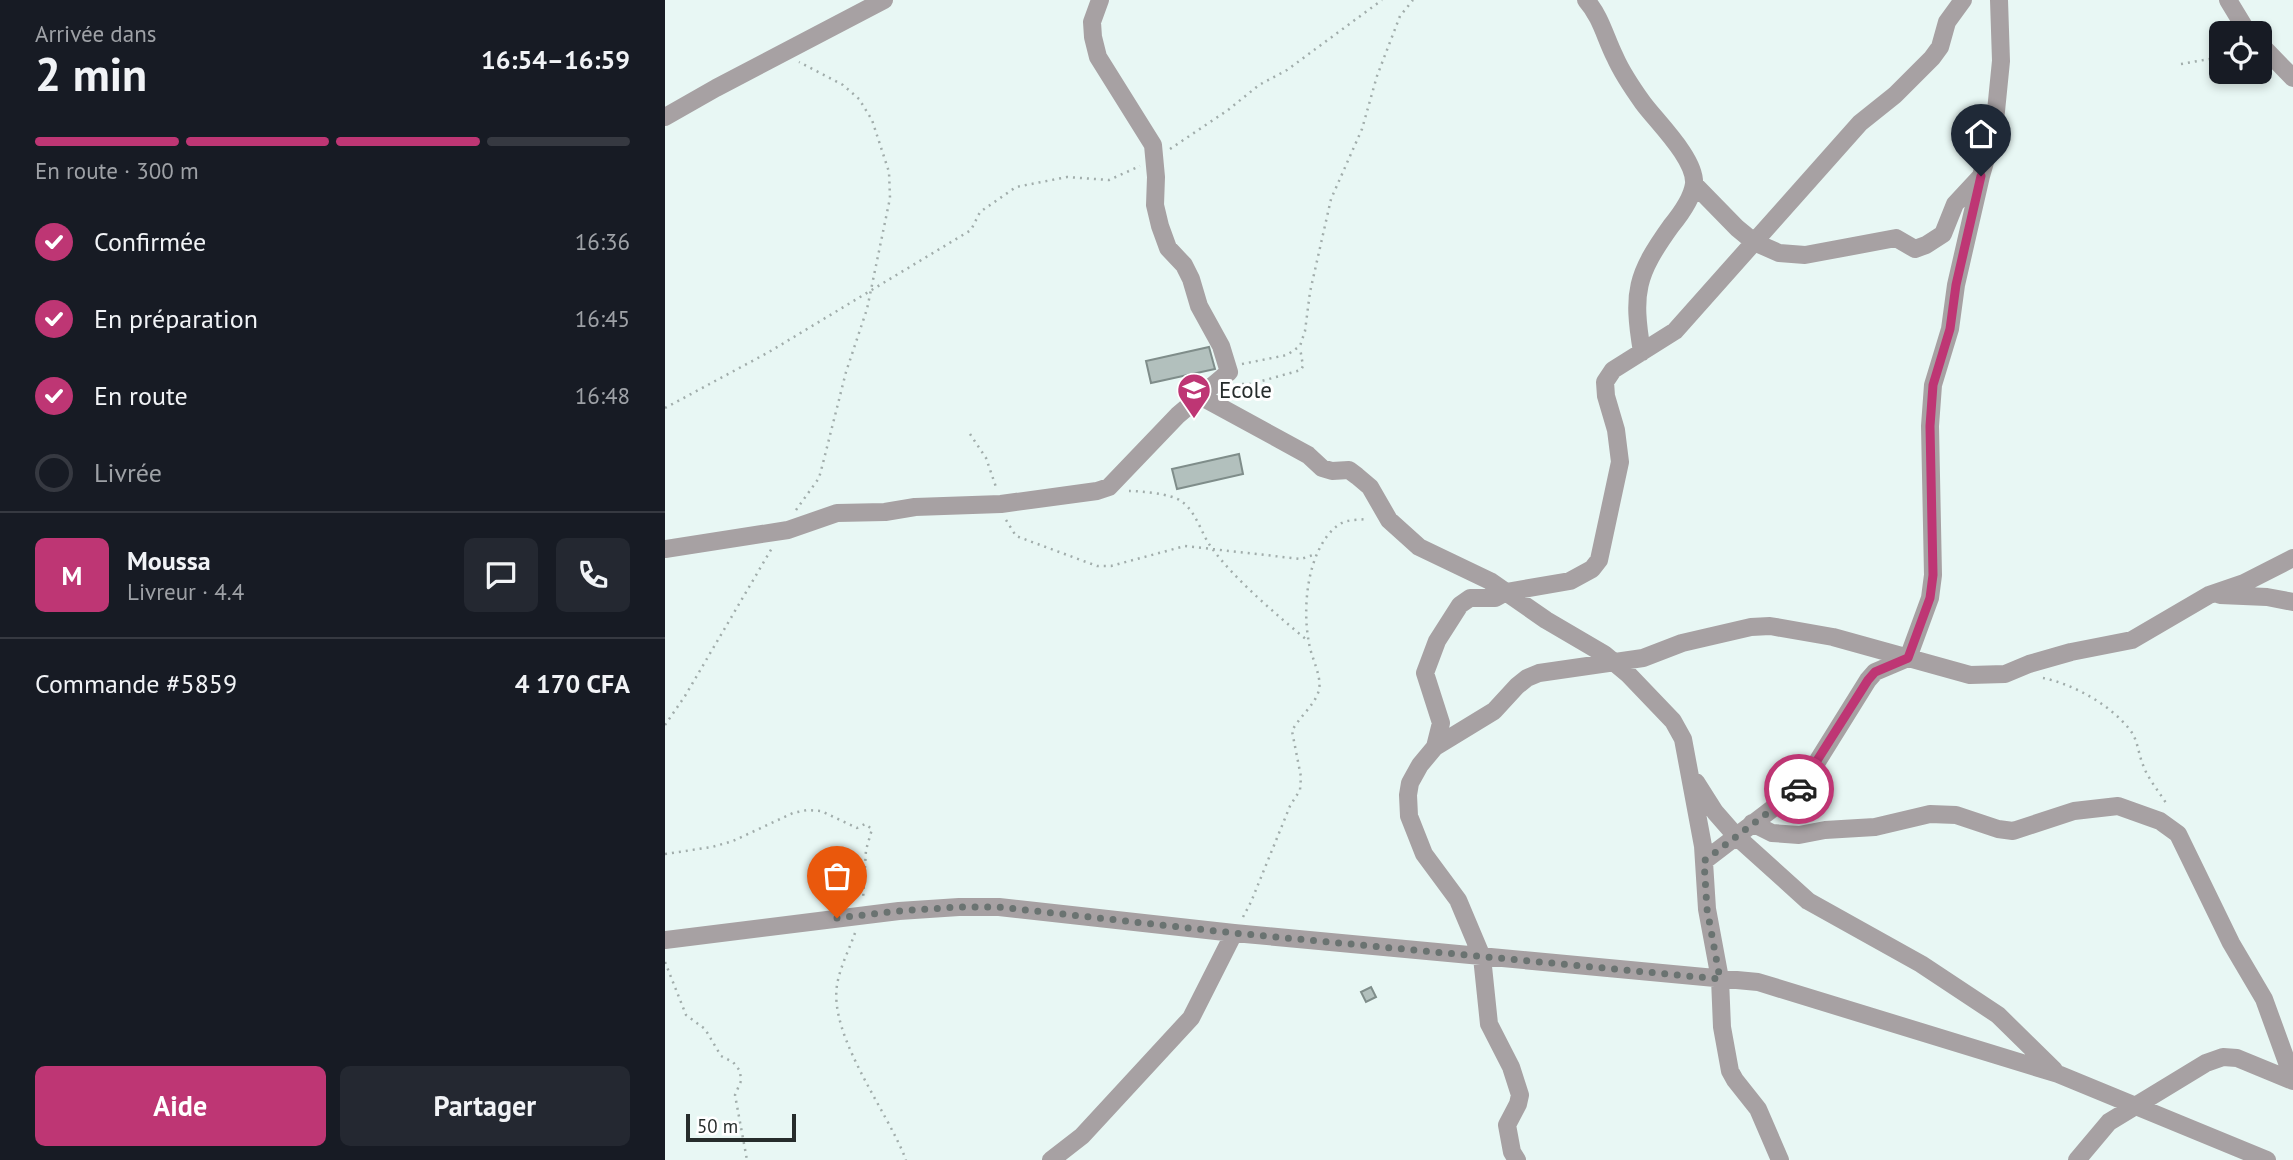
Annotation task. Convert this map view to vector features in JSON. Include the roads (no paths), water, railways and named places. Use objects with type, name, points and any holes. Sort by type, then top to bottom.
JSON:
[{"type":"street","points":[[665,117],[884,0]]},
{"type":"street","points":[[665,549],[781,531],[837,513],[1001,504],[1097,491],[1108,487],[1228,371],[1221,346],[1199,306],[1191,279],[1184,265],[1168,248],[1154,205],[1153,145],[1098,57],[1092,22],[1100,0]]},
{"type":"street","points":[[1586,0],[1598,13],[1615,59],[1642,101],[1677,145],[1691,170],[1694,184],[1754,242],[1779,253],[1805,255],[1896,238],[1915,249],[1943,234],[1955,204],[1981,176]]},
{"type":"street","points":[[1434,747],[1441,723],[1425,673],[1437,641],[1460,605],[1470,598],[1495,598],[1506,592],[1570,581],[1592,569],[1599,560],[1619,462],[1616,430],[1606,396],[1605,382],[1613,370],[1675,331],[1860,123],[1895,95],[1932,58],[1940,47],[1947,22],[1963,0]]},
{"type":"street","points":[[1704,861],[1802,786],[1875,672],[1908,658],[1930,598],[1933,575],[1930,426],[1933,385],[1950,329],[1956,285],[1981,176],[1993,141],[2001,61],[2000,0]]},
{"type":"street","points":[[2228,0],[2241,21]]},
{"type":"street","points":[[2272,56],[2293,78]]},
{"type":"street","points":[[1642,352],[1636,294],[1640,279],[1655,249],[1684,208],[1694,184]]},
{"type":"street","points":[[1200,396],[1308,455],[1322,468],[1332,471],[1349,470],[1357,475],[1370,487],[1389,520],[1419,547],[1490,580],[1546,620],[1604,654],[1673,721],[1683,738],[1691,773],[1704,861],[1707,909],[1720,979],[1722,1027],[1730,1070],[1759,1109],[1780,1160]]},
{"type":"street","points":[[1517,1160],[1512,1152],[1507,1125],[1520,1095],[1511,1067],[1489,1024],[1482,957],[1458,900],[1424,854],[1409,816],[1410,783],[1434,747],[1494,711],[1527,678],[1539,673],[1643,658],[1693,640],[1751,627],[1770,626],[1833,637],[1970,675],[2005,674],[2071,652],[2132,640],[2209,595],[2243,583],[2293,558]]},
{"type":"street","points":[[2209,595],[2267,597],[2293,603]]},
{"type":"street","points":[[1691,773],[1715,812],[1736,836],[1808,901],[1921,964],[1998,1014],[2059,1074]]},
{"type":"street","points":[[1752,823],[1772,833],[1799,835],[1825,830],[1875,827],[1930,814],[1956,815],[1998,829],[2013,831],[2074,811],[2117,806],[2160,821],[2178,834],[2231,943],[2264,999],[2293,1079]]},
{"type":"street","points":[[665,940],[862,915],[959,907],[999,907],[1234,933],[1770,985],[2059,1074],[2267,1160]]},
{"type":"street","points":[[1051,1160],[1082,1136],[1191,1018],[1234,933]]},
{"type":"street","points":[[2077,1160],[2100,1131],[2135,1106],[2206,1063],[2223,1058],[2237,1058],[2293,1079]]},
{"type":"place","name":"Ecole","points":[[1194,420]]}]
